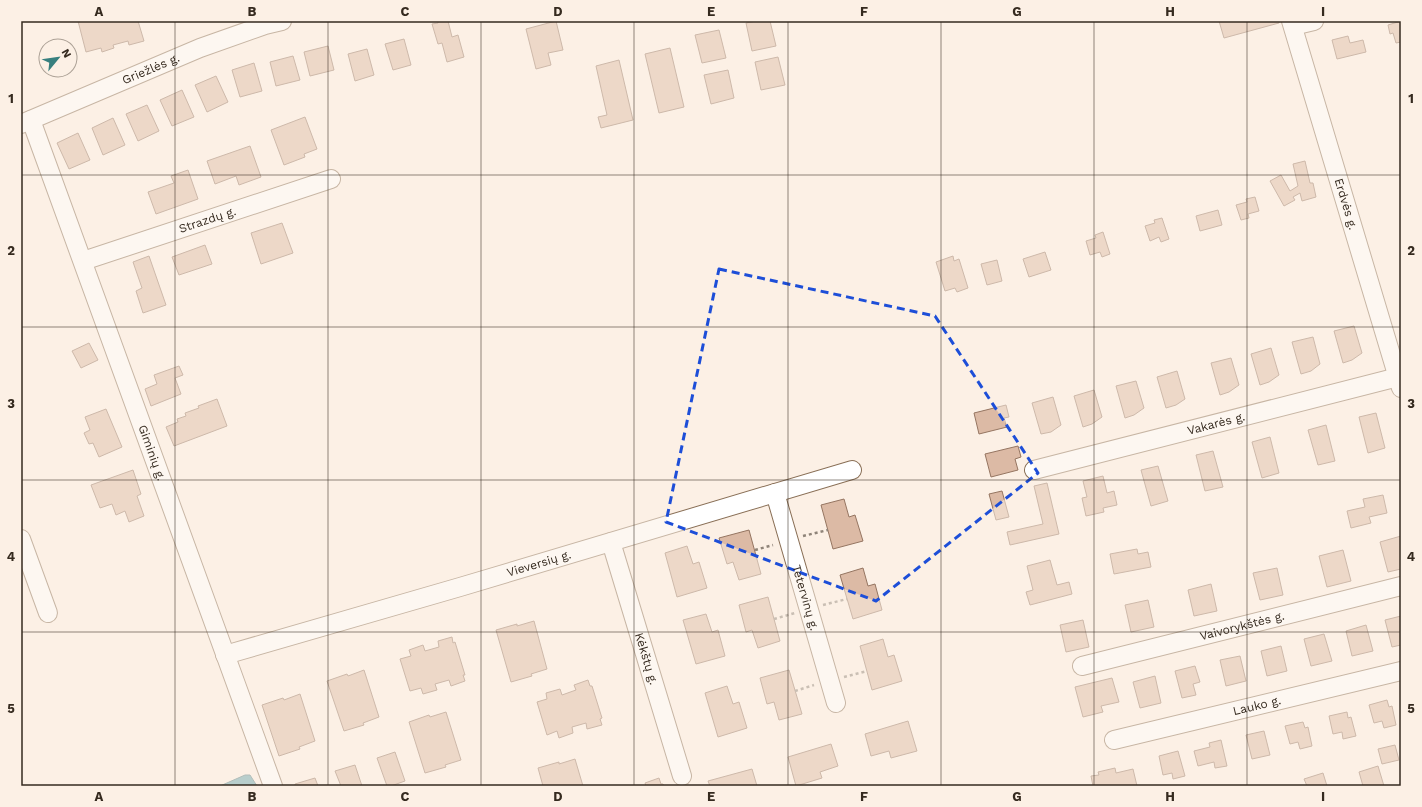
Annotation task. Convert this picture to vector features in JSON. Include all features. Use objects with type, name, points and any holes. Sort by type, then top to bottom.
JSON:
[{"type":"street","name":"Griežlės g.","points":[[26,122],[200,48],[265,25],[282,21]]},
{"type":"street","points":[[1292,24],[1314,21]]},
{"type":"street","name":"Erdvės g.","points":[[1292,24],[1399,383]]},
{"type":"street","name":"Giminių g.","points":[[26,122],[83,261],[273,786]]},
{"type":"street","name":"Strazdų g.","points":[[83,261],[331,179]]},
{"type":"street","name":"Vakarės g.","points":[[1034,470],[1399,383]]},
{"type":"street","name":"Vieversių g.","points":[[225,655],[852,470]]},
{"type":"street","name":"Tetervinų g.","points":[[775,493],[836,703]]},
{"type":"street","points":[[21,539],[48,613]]},
{"type":"street","name":"Kėkštų g.","points":[[611,542],[682,776]]},
{"type":"street","name":"Vaivorykštės g.","points":[[1082,666],[1401,586]]},
{"type":"street","name":"Lauko g.","points":[[1114,740],[1401,671]]},
{"type":"highlighted area","points":[[719,269],[935,316],[1038,473],[876,601],[666,522]]},
{"type":"water","points":[[245,775],[250,775],[257,786],[220,786]]},
{"type":"building","points":[[78,21],[138,21],[144,41],[129,45],[128,41],[113,45],[114,48],[102,52],[101,48],[86,52]]},
{"type":"building","points":[[438,21],[448,21],[452,37],[458,35],[464,57],[447,62],[442,43],[438,44],[432,24],[438,23]]},
{"type":"building","points":[[556,21],[563,50],[548,53],[551,65],[536,69],[526,29]]},
{"type":"building","points":[[770,21],[776,46],[752,51],[746,23]]},
{"type":"building","points":[[1219,21],[1279,21],[1279,23],[1224,38]]},
{"type":"building","points":[[1401,21],[1401,42],[1396,43],[1393,33],[1390,34],[1388,25]]},
{"type":"building","points":[[719,30],[726,58],[702,63],[695,35]]},
{"type":"building","points":[[1348,36],[1350,43],[1363,40],[1366,52],[1337,59],[1332,40]]},
{"type":"building","points":[[404,39],[411,65],[393,70],[385,44]]},
{"type":"building","points":[[328,46],[334,70],[310,76],[304,52]]},
{"type":"building","points":[[670,48],[684,107],[659,113],[645,54]]},
{"type":"building","points":[[367,49],[374,75],[355,81],[348,54]]},
{"type":"building","points":[[293,56],[300,80],[276,86],[270,62]]},
{"type":"building","points":[[778,57],[785,85],[761,90],[755,62]]},
{"type":"building","points":[[619,60],[633,120],[601,128],[598,117],[607,115],[596,66]]},
{"type":"building","points":[[254,63],[262,91],[240,97],[232,70]]},
{"type":"building","points":[[728,70],[734,98],[711,104],[704,75]]},
{"type":"building","points":[[216,76],[228,102],[207,112],[195,85]]},
{"type":"building","points":[[182,90],[194,117],[172,126],[160,100]]},
{"type":"building","points":[[147,105],[159,131],[138,141],[126,114]]},
{"type":"building","points":[[305,117],[317,149],[304,154],[305,157],[284,165],[271,130]]},
{"type":"building","points":[[113,118],[125,145],[103,155],[92,128]]},
{"type":"building","points":[[78,133],[90,160],[69,169],[57,143]]},
{"type":"building","points":[[250,146],[261,177],[239,185],[236,176],[215,184],[207,161]]},
{"type":"building","points":[[1305,161],[1310,183],[1313,183],[1316,197],[1302,201],[1300,193],[1293,197],[1295,200],[1284,206],[1270,181],[1281,175],[1290,191],[1298,186],[1293,164]]},
{"type":"building","points":[[188,170],[198,199],[156,214],[148,192],[174,183],[171,176]]},
{"type":"building","points":[[1255,197],[1259,211],[1248,214],[1249,218],[1241,220],[1236,205],[1247,202],[1246,199]]},
{"type":"building","points":[[1218,210],[1222,225],[1200,231],[1196,216]]},
{"type":"building","points":[[1162,218],[1169,239],[1161,242],[1159,237],[1150,241],[1145,226],[1155,223],[1154,220]]},
{"type":"building","points":[[282,223],[293,253],[261,264],[251,233]]},
{"type":"building","points":[[1103,232],[1110,254],[1102,257],[1100,252],[1090,255],[1086,241],[1096,238],[1095,235]]},
{"type":"building","points":[[205,245],[212,264],[179,275],[172,257]]},
{"type":"building","points":[[1045,252],[1051,270],[1029,277],[1023,259]]},
{"type":"building","points":[[149,256],[166,305],[143,313],[136,291],[142,288],[133,262]]},
{"type":"building","points":[[953,256],[954,261],[959,259],[968,288],[957,292],[955,288],[945,291],[936,262]]},
{"type":"building","points":[[997,260],[1002,281],[987,285],[981,264]]},
{"type":"building","points":[[1354,326],[1362,353],[1352,360],[1343,363],[1334,331]]},
{"type":"building","points":[[1313,337],[1320,364],[1311,371],[1301,374],[1292,342]]},
{"type":"building","points":[[89,343],[98,360],[81,368],[72,351]]},
{"type":"building","points":[[1271,348],[1279,375],[1269,382],[1260,385],[1251,354]]},
{"type":"building","points":[[1231,358],[1239,385],[1229,392],[1220,395],[1211,363]]},
{"type":"building","points":[[179,366],[183,375],[175,378],[181,394],[151,406],[145,389],[157,384],[154,375]]},
{"type":"building","points":[[1177,371],[1185,399],[1176,405],[1166,408],[1157,377]]},
{"type":"building","points":[[1136,381],[1144,408],[1134,415],[1125,418],[1116,386]]},
{"type":"building","points":[[1094,390],[1102,417],[1092,424],[1083,427],[1074,396]]},
{"type":"building","points":[[1053,397],[1061,425],[1051,432],[1041,434],[1032,403]]},
{"type":"building","points":[[217,399],[227,426],[174,446],[166,427],[178,422],[177,419],[186,416],[185,413],[199,408],[198,406]]},
{"type":"building","points":[[1006,405],[1009,417],[1004,418],[1007,427],[979,434],[974,413]]},
{"type":"building","points":[[106,409],[122,447],[99,457],[93,443],[89,444],[84,433],[90,430],[85,417]]},
{"type":"building","points":[[1376,413],[1385,448],[1368,453],[1359,417]]},
{"type":"building","points":[[1326,425],[1335,461],[1318,465],[1308,430]]},
{"type":"building","points":[[1270,437],[1279,473],[1262,478],[1252,442]]},
{"type":"building","points":[[1018,446],[1021,457],[1015,459],[1018,470],[991,477],[985,454]]},
{"type":"building","points":[[1213,451],[1223,487],[1205,491],[1196,455]]},
{"type":"building","points":[[1158,466],[1168,501],[1151,506],[1141,470]]},
{"type":"building","points":[[133,470],[141,494],[137,496],[144,516],[129,522],[125,511],[116,515],[112,504],[100,508],[91,485]]},
{"type":"building","points":[[1103,476],[1107,493],[1114,491],[1117,505],[1103,508],[1104,512],[1086,516],[1082,498],[1087,497],[1083,481]]},
{"type":"building","points":[[1047,483],[1059,534],[1010,545],[1007,532],[1043,524],[1034,486]]},
{"type":"building","points":[[1002,491],[1009,517],[996,520],[989,494]]},
{"type":"building","points":[[1383,495],[1387,513],[1369,517],[1371,523],[1351,528],[1347,511],[1365,507],[1363,499]]},
{"type":"building","points":[[844,499],[849,517],[855,515],[863,541],[833,549],[821,505]]},
{"type":"building","points":[[749,530],[761,574],[739,580],[733,562],[727,564],[719,538]]},
{"type":"building","points":[[1401,536],[1401,569],[1388,572],[1380,542]]},
{"type":"building","points":[[687,546],[693,564],[699,562],[707,588],[677,597],[665,553]]},
{"type":"building","points":[[1137,549],[1138,554],[1148,552],[1151,567],[1114,574],[1110,554]]},
{"type":"building","points":[[1343,550],[1351,581],[1327,587],[1319,556]]},
{"type":"building","points":[[1050,560],[1057,585],[1069,582],[1072,594],[1030,605],[1026,592],[1033,590],[1027,566]]},
{"type":"building","points":[[863,568],[868,586],[875,584],[882,610],[853,619],[840,575]]},
{"type":"building","points":[[1277,568],[1283,595],[1260,600],[1253,573]]},
{"type":"building","points":[[1211,584],[1217,611],[1194,616],[1188,590]]},
{"type":"building","points":[[768,597],[780,641],[758,648],[752,630],[746,632],[739,605]]},
{"type":"building","points":[[1148,600],[1154,627],[1131,632],[1125,605]]},
{"type":"building","points":[[706,614],[712,632],[718,630],[725,656],[696,664],[683,620]]},
{"type":"building","points":[[1401,616],[1401,645],[1392,647],[1385,620]]},
{"type":"building","points":[[1083,620],[1089,647],[1066,652],[1060,625]]},
{"type":"building","points":[[534,621],[547,669],[531,674],[532,676],[511,682],[496,630]]},
{"type":"building","points":[[1366,625],[1373,651],[1352,656],[1346,631]]},
{"type":"building","points":[[1324,634],[1332,661],[1311,666],[1304,639]]},
{"type":"building","points":[[452,637],[453,643],[455,642],[465,675],[463,675],[465,681],[451,686],[449,680],[435,684],[437,690],[423,694],[421,688],[410,691],[400,659],[411,656],[409,650],[423,645],[425,651],[439,647],[438,641]]},
{"type":"building","points":[[883,639],[888,657],[894,655],[902,681],[872,690],[860,646]]},
{"type":"building","points":[[1281,646],[1287,671],[1267,676],[1261,651]]},
{"type":"building","points":[[1240,656],[1246,681],[1226,686],[1220,660]]},
{"type":"building","points":[[1195,666],[1200,682],[1193,684],[1196,695],[1182,698],[1175,671]]},
{"type":"building","points":[[364,670],[379,717],[363,723],[364,725],[344,731],[327,681]]},
{"type":"building","points":[[789,670],[802,714],[779,720],[774,702],[767,704],[760,678]]},
{"type":"building","points":[[1155,676],[1161,703],[1140,708],[1133,682]]},
{"type":"building","points":[[1112,678],[1119,702],[1101,706],[1103,712],[1083,717],[1075,687]]},
{"type":"building","points":[[588,680],[590,686],[592,686],[602,718],[600,719],[602,725],[587,729],[586,723],[572,727],[573,733],[559,738],[557,731],[547,735],[537,702],[547,699],[546,693],[560,689],[562,695],[576,690],[574,685]]},
{"type":"building","points":[[727,686],[733,704],[739,702],[747,728],[718,737],[705,693]]},
{"type":"building","points":[[300,694],[315,741],[299,747],[300,749],[279,756],[262,705],[283,698],[284,700]]},
{"type":"building","points":[[1387,700],[1389,707],[1392,706],[1396,725],[1384,728],[1382,721],[1374,723],[1369,705]]},
{"type":"building","points":[[446,712],[461,760],[445,765],[446,767],[425,773],[409,722],[429,715],[430,717]]},
{"type":"building","points":[[1347,712],[1348,718],[1351,717],[1356,736],[1343,739],[1342,732],[1333,734],[1329,716]]},
{"type":"building","points":[[908,721],[917,751],[891,758],[889,751],[871,756],[865,734]]},
{"type":"building","points":[[1303,722],[1305,728],[1308,727],[1312,746],[1300,749],[1298,742],[1290,744],[1285,726]]},
{"type":"building","points":[[1264,731],[1270,755],[1252,759],[1246,735]]},
{"type":"building","points":[[1221,740],[1227,766],[1215,768],[1214,762],[1198,766],[1194,751],[1210,747],[1209,743]]},
{"type":"building","points":[[831,744],[838,766],[820,772],[822,778],[796,786],[788,757]]},
{"type":"building","points":[[1395,745],[1399,760],[1382,764],[1378,749]]},
{"type":"building","points":[[1178,751],[1185,776],[1173,779],[1172,773],[1163,775],[1159,756]]},
{"type":"building","points":[[395,752],[405,781],[387,786],[377,758]]},
{"type":"building","points":[[575,759],[583,786],[543,786],[538,768]]},
{"type":"building","points":[[355,765],[362,786],[341,786],[335,771]]},
{"type":"building","points":[[1378,766],[1384,786],[1363,786],[1359,772]]},
{"type":"building","points":[[1115,768],[1116,773],[1133,769],[1137,786],[1093,786],[1091,776],[1099,775],[1098,772]]},
{"type":"building","points":[[752,769],[757,786],[710,786],[708,781]]},
{"type":"building","points":[[1323,773],[1327,786],[1307,786],[1304,779]]},
{"type":"building","points":[[315,778],[318,786],[295,786],[295,784]]},
{"type":"building","points":[[659,778],[661,784],[664,786],[646,786],[645,783]]}]
